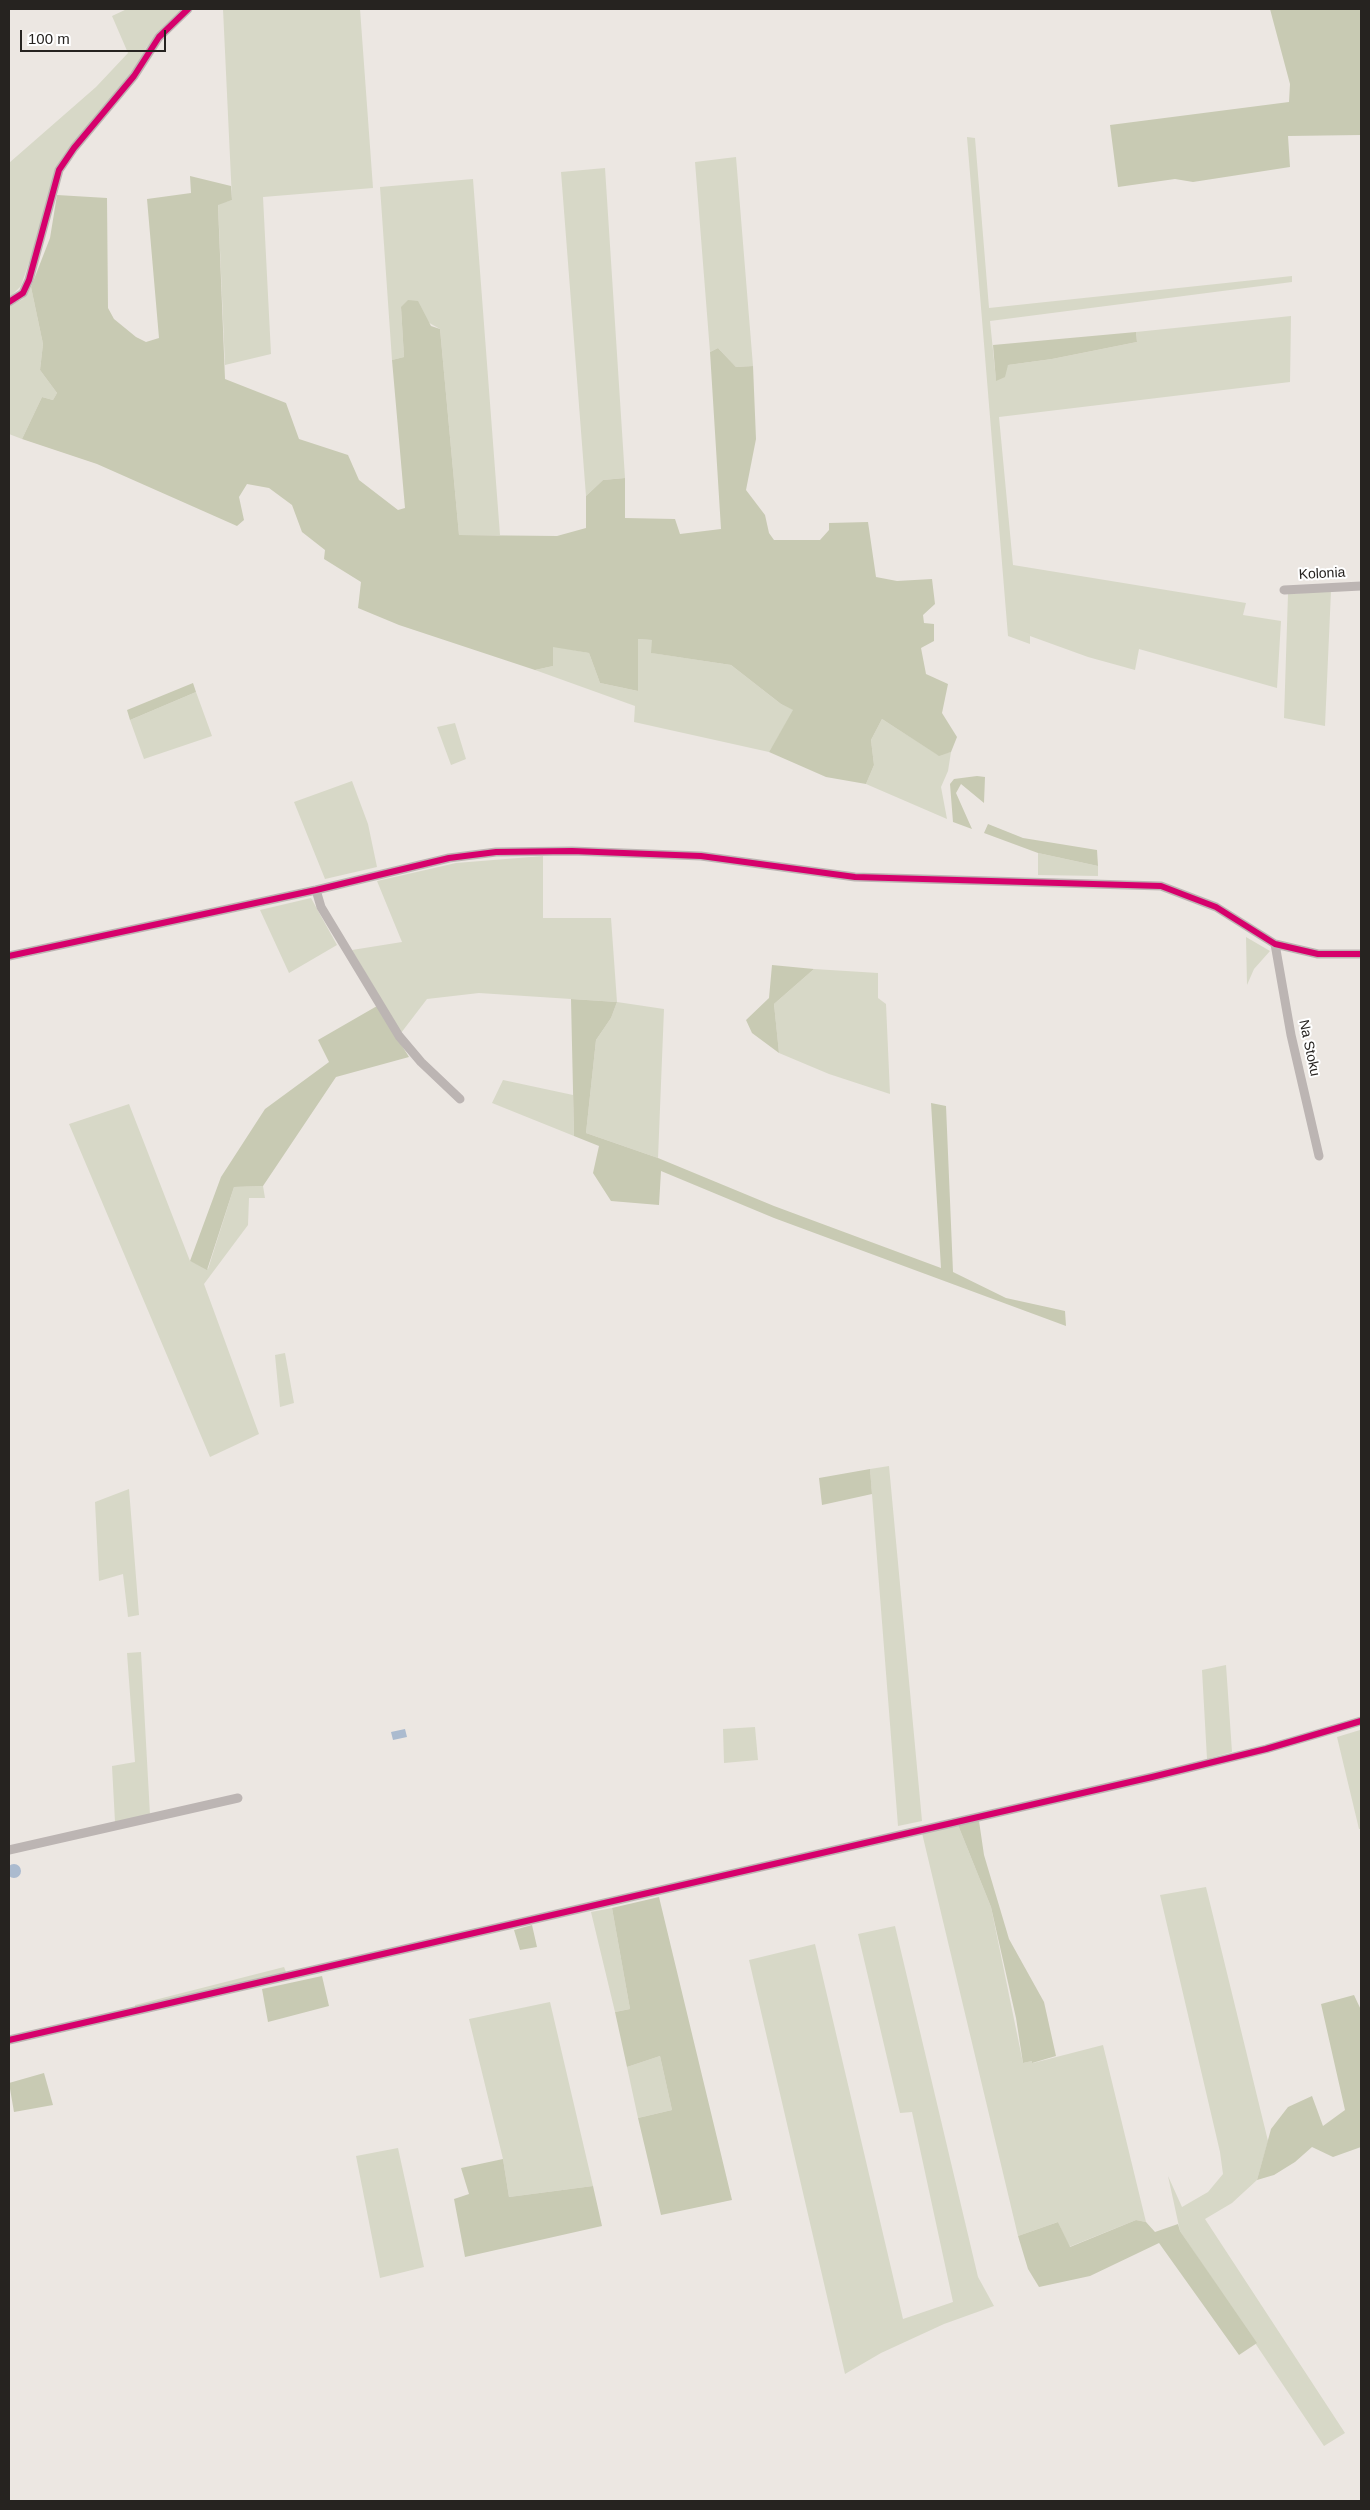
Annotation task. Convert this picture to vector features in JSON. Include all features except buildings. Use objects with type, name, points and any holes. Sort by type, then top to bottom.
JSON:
[{"type":"street","points":[[9,302],[23,293],[60,170],[74,148],[134,76],[159,37],[188,9]]},
{"type":"street","name":"Kolonia","points":[[1284,590],[1361,586]]},
{"type":"street","points":[[9,956],[316,890],[449,858],[496,852],[572,851],[701,856],[855,877],[1161,886],[1216,907],[1256,930],[1275,944],[1318,954],[1361,954]]},
{"type":"street","points":[[316,890],[321,907],[399,1036],[422,1062],[460,1099]]},
{"type":"street","name":"Na Stoku","points":[[1275,944],[1292,1035],[1319,1156]]},
{"type":"street","points":[[9,2040],[1152,1776],[1266,1749],[1361,1721]]},
{"type":"street","points":[[9,1850],[238,1798]]},
{"type":"green space","points":[[127,9],[184,9],[163,27],[146,48],[137,66],[65,157],[21,286],[9,298],[9,163],[96,87],[128,53],[112,16]]},
{"type":"green space","points":[[223,9],[360,9],[373,188],[263,197],[271,354],[225,365],[218,204],[232,200]]},
{"type":"green space","points":[[1270,9],[1361,9],[1361,135],[1288,136],[1290,167],[1193,182],[1175,179],[1118,187],[1110,125],[1289,102],[1290,84]]},
{"type":"green space","points":[[967,137],[975,138],[989,308],[1292,276],[1292,282],[990,321],[996,380],[1008,365],[1052,359],[1137,342],[1136,332],[1291,316],[1290,382],[999,417],[1013,565],[1246,603],[1243,615],[1281,621],[1277,688],[1139,649],[1135,670],[1088,657],[1030,636],[1030,644],[1008,636]]},
{"type":"green space","points":[[736,157],[753,366],[736,367],[718,348],[710,352],[695,162]]},
{"type":"green space","points":[[605,168],[625,478],[603,480],[586,496],[561,172]]},
{"type":"green space","points":[[190,176],[231,186],[232,200],[218,205],[225,379],[286,403],[299,439],[348,455],[359,480],[398,510],[405,508],[392,360],[404,357],[401,307],[408,300],[418,301],[431,326],[440,329],[459,535],[557,536],[586,528],[586,496],[603,480],[625,478],[625,518],[675,519],[680,534],[721,529],[710,352],[718,348],[736,367],[753,366],[756,439],[746,490],[765,515],[769,533],[774,540],[820,540],[829,530],[829,523],[868,522],[876,577],[897,581],[932,579],[935,604],[923,615],[924,623],[934,624],[934,641],[921,648],[926,674],[948,684],[942,713],[957,737],[951,752],[939,756],[882,719],[871,740],[874,765],[866,784],[826,777],[769,752],[793,710],[781,704],[731,665],[651,653],[652,640],[638,639],[638,691],[600,683],[589,653],[553,647],[553,666],[535,670],[399,625],[358,608],[361,582],[324,559],[325,550],[302,532],[292,505],[269,488],[247,484],[239,497],[244,520],[237,526],[97,464],[22,439],[42,397],[53,400],[57,393],[40,370],[43,344],[31,287],[50,238],[57,195],[107,198],[108,308],[114,319],[136,337],[146,342],[159,338],[147,199],[191,193]]},
{"type":"green space","points":[[473,179],[500,535],[459,535],[440,329],[401,307],[404,357],[392,360],[380,187]]},
{"type":"green space","points":[[31,287],[43,344],[40,370],[57,393],[53,400],[42,397],[22,439],[9,434],[9,306],[23,299]]},
{"type":"green space","points":[[1136,332],[1137,342],[1052,359],[1008,365],[1005,377],[996,381],[993,345]]},
{"type":"green space","points":[[1331,591],[1325,726],[1284,718],[1288,594]]},
{"type":"green space","points":[[638,639],[652,640],[652,653],[731,665],[781,704],[794,710],[769,752],[634,722],[635,706],[535,670],[553,666],[553,646],[589,653],[600,683],[638,691]]},
{"type":"green space","points":[[193,683],[196,692],[130,720],[127,710]]},
{"type":"green space","points":[[196,692],[212,736],[144,759],[130,720]]},
{"type":"green space","points":[[882,719],[938,755],[951,752],[948,771],[941,787],[947,819],[866,784],[874,765],[871,740]]},
{"type":"green space","points":[[455,723],[466,759],[451,765],[437,727]]},
{"type":"green space","points":[[977,776],[985,777],[984,803],[961,784],[956,793],[972,829],[953,822],[950,784],[954,779]]},
{"type":"green space","points":[[352,781],[368,824],[377,867],[325,879],[294,802]]},
{"type":"green space","points":[[988,824],[1023,838],[1097,850],[1098,866],[1038,853],[984,833]]},
{"type":"green space","points":[[1038,853],[1098,866],[1098,876],[1038,875]]},
{"type":"green space","points":[[543,856],[543,918],[611,918],[617,1002],[479,993],[427,999],[401,1033],[352,950],[402,942],[377,881],[456,863]]},
{"type":"green space","points":[[311,898],[337,945],[289,973],[260,910]]},
{"type":"green space","points":[[1246,937],[1270,951],[1254,969],[1247,985]]},
{"type":"green space","points":[[772,965],[814,969],[774,1004],[779,1053],[752,1033],[746,1020],[769,998]]},
{"type":"green space","points":[[814,969],[878,973],[878,998],[886,1004],[890,1094],[829,1074],[779,1053],[774,1004]]},
{"type":"green space","points":[[571,999],[617,1002],[611,1018],[596,1040],[586,1133],[658,1158],[774,1206],[941,1268],[931,1103],[946,1106],[953,1272],[1006,1298],[1065,1311],[1066,1326],[774,1218],[661,1171],[659,1205],[611,1201],[593,1173],[599,1146],[574,1136]]},
{"type":"green space","points":[[617,1002],[664,1009],[658,1158],[586,1133],[596,1040],[611,1018]]},
{"type":"green space","points":[[377,1006],[409,1057],[336,1077],[263,1186],[234,1187],[207,1270],[190,1261],[221,1177],[265,1109],[329,1062],[318,1040]]},
{"type":"green space","points":[[503,1080],[573,1095],[574,1136],[492,1103]]},
{"type":"green space","points":[[129,1104],[190,1261],[208,1269],[234,1187],[263,1186],[265,1198],[249,1198],[248,1225],[204,1284],[259,1434],[210,1457],[69,1124]]},
{"type":"green space","points":[[285,1353],[294,1403],[280,1407],[275,1355]]},
{"type":"green space","points":[[889,1466],[922,1821],[898,1826],[870,1469]]},
{"type":"green space","points":[[870,1469],[872,1494],[822,1505],[819,1478]]},
{"type":"green space","points":[[129,1489],[139,1615],[128,1617],[123,1574],[99,1581],[95,1502]]},
{"type":"green space","points":[[141,1652],[150,1815],[115,1822],[112,1766],[135,1762],[127,1653]]},
{"type":"green space","points":[[1226,1665],[1232,1752],[1207,1759],[1202,1670]]},
{"type":"green space","points":[[755,1727],[758,1760],[724,1763],[723,1729]]},
{"type":"green space","points":[[1360,1730],[1361,1829],[1359,1829],[1337,1737]]},
{"type":"green space","points":[[979,1821],[984,1855],[1009,1939],[1044,2002],[1056,2056],[1032,2063],[1032,2061],[1023,2063],[1016,2018],[991,1907],[958,1825]]},
{"type":"green space","points":[[958,1825],[991,1907],[1023,2063],[1032,2061],[1033,2063],[1103,2045],[1146,2222],[1136,2220],[1069,2247],[1058,2222],[1018,2236],[922,1833]]},
{"type":"green space","points":[[1206,1887],[1268,2141],[1257,2180],[1232,2203],[1205,2219],[1345,2433],[1324,2446],[1180,2231],[1168,2176],[1182,2207],[1208,2192],[1223,2174],[1220,2152],[1160,1895]]},
{"type":"green space","points":[[659,1897],[732,2200],[661,2215],[638,2118],[672,2110],[660,2056],[627,2067],[615,2012],[630,2009],[612,1908]]},
{"type":"green space","points":[[612,1908],[630,2009],[615,2012],[591,1912]]},
{"type":"green space","points":[[532,1925],[537,1947],[520,1950],[514,1930]]},
{"type":"green space","points":[[895,1926],[978,2277],[994,2306],[944,2324],[881,2353],[845,2374],[749,1960],[815,1944],[903,2319],[953,2302],[912,2112],[900,2113],[858,1934]]},
{"type":"green space","points":[[284,1967],[286,1972],[135,2008],[135,2005]]},
{"type":"green space","points":[[322,1976],[329,2006],[268,2022],[262,1989]]},
{"type":"green space","points":[[1354,1995],[1361,2010],[1361,2147],[1333,2157],[1312,2147],[1295,2162],[1274,2175],[1257,2180],[1271,2129],[1288,2107],[1312,2096],[1323,2126],[1345,2110],[1321,2004]]},
{"type":"green space","points":[[550,2002],[593,2186],[509,2197],[503,2159],[469,2019]]},
{"type":"green space","points":[[660,2056],[672,2110],[638,2118],[627,2067]]},
{"type":"green space","points":[[44,2073],[53,2105],[14,2112],[9,2083]]},
{"type":"green space","points":[[398,2148],[424,2267],[380,2278],[356,2156]]},
{"type":"green space","points":[[503,2159],[509,2197],[593,2186],[602,2226],[465,2257],[454,2199],[469,2194],[461,2168]]},
{"type":"green space","points":[[1136,2220],[1146,2222],[1155,2232],[1178,2224],[1180,2231],[1257,2343],[1239,2355],[1159,2243],[1090,2276],[1039,2287],[1028,2269],[1018,2236],[1058,2222],[1070,2247]]},
{"type":"water","points":[[405,1729],[407,1737],[393,1740],[391,1732]]},
{"type":"water","points":[[14,1864],[19,1866],[21,1871],[19,1876],[14,1878],[9,1876],[7,1871],[9,1866]]},
{"type":"cycle path","points":[[9,302],[23,293],[29,280],[59,170],[74,148],[134,76],[159,37],[188,9]]},
{"type":"cycle path","points":[[9,956],[316,890],[449,858],[496,852],[572,851],[701,856],[855,877],[1161,886],[1216,907],[1275,944],[1318,954],[1361,954]]},
{"type":"cycle path","points":[[9,2040],[1152,1777],[1266,1749],[1361,1721]]}]
